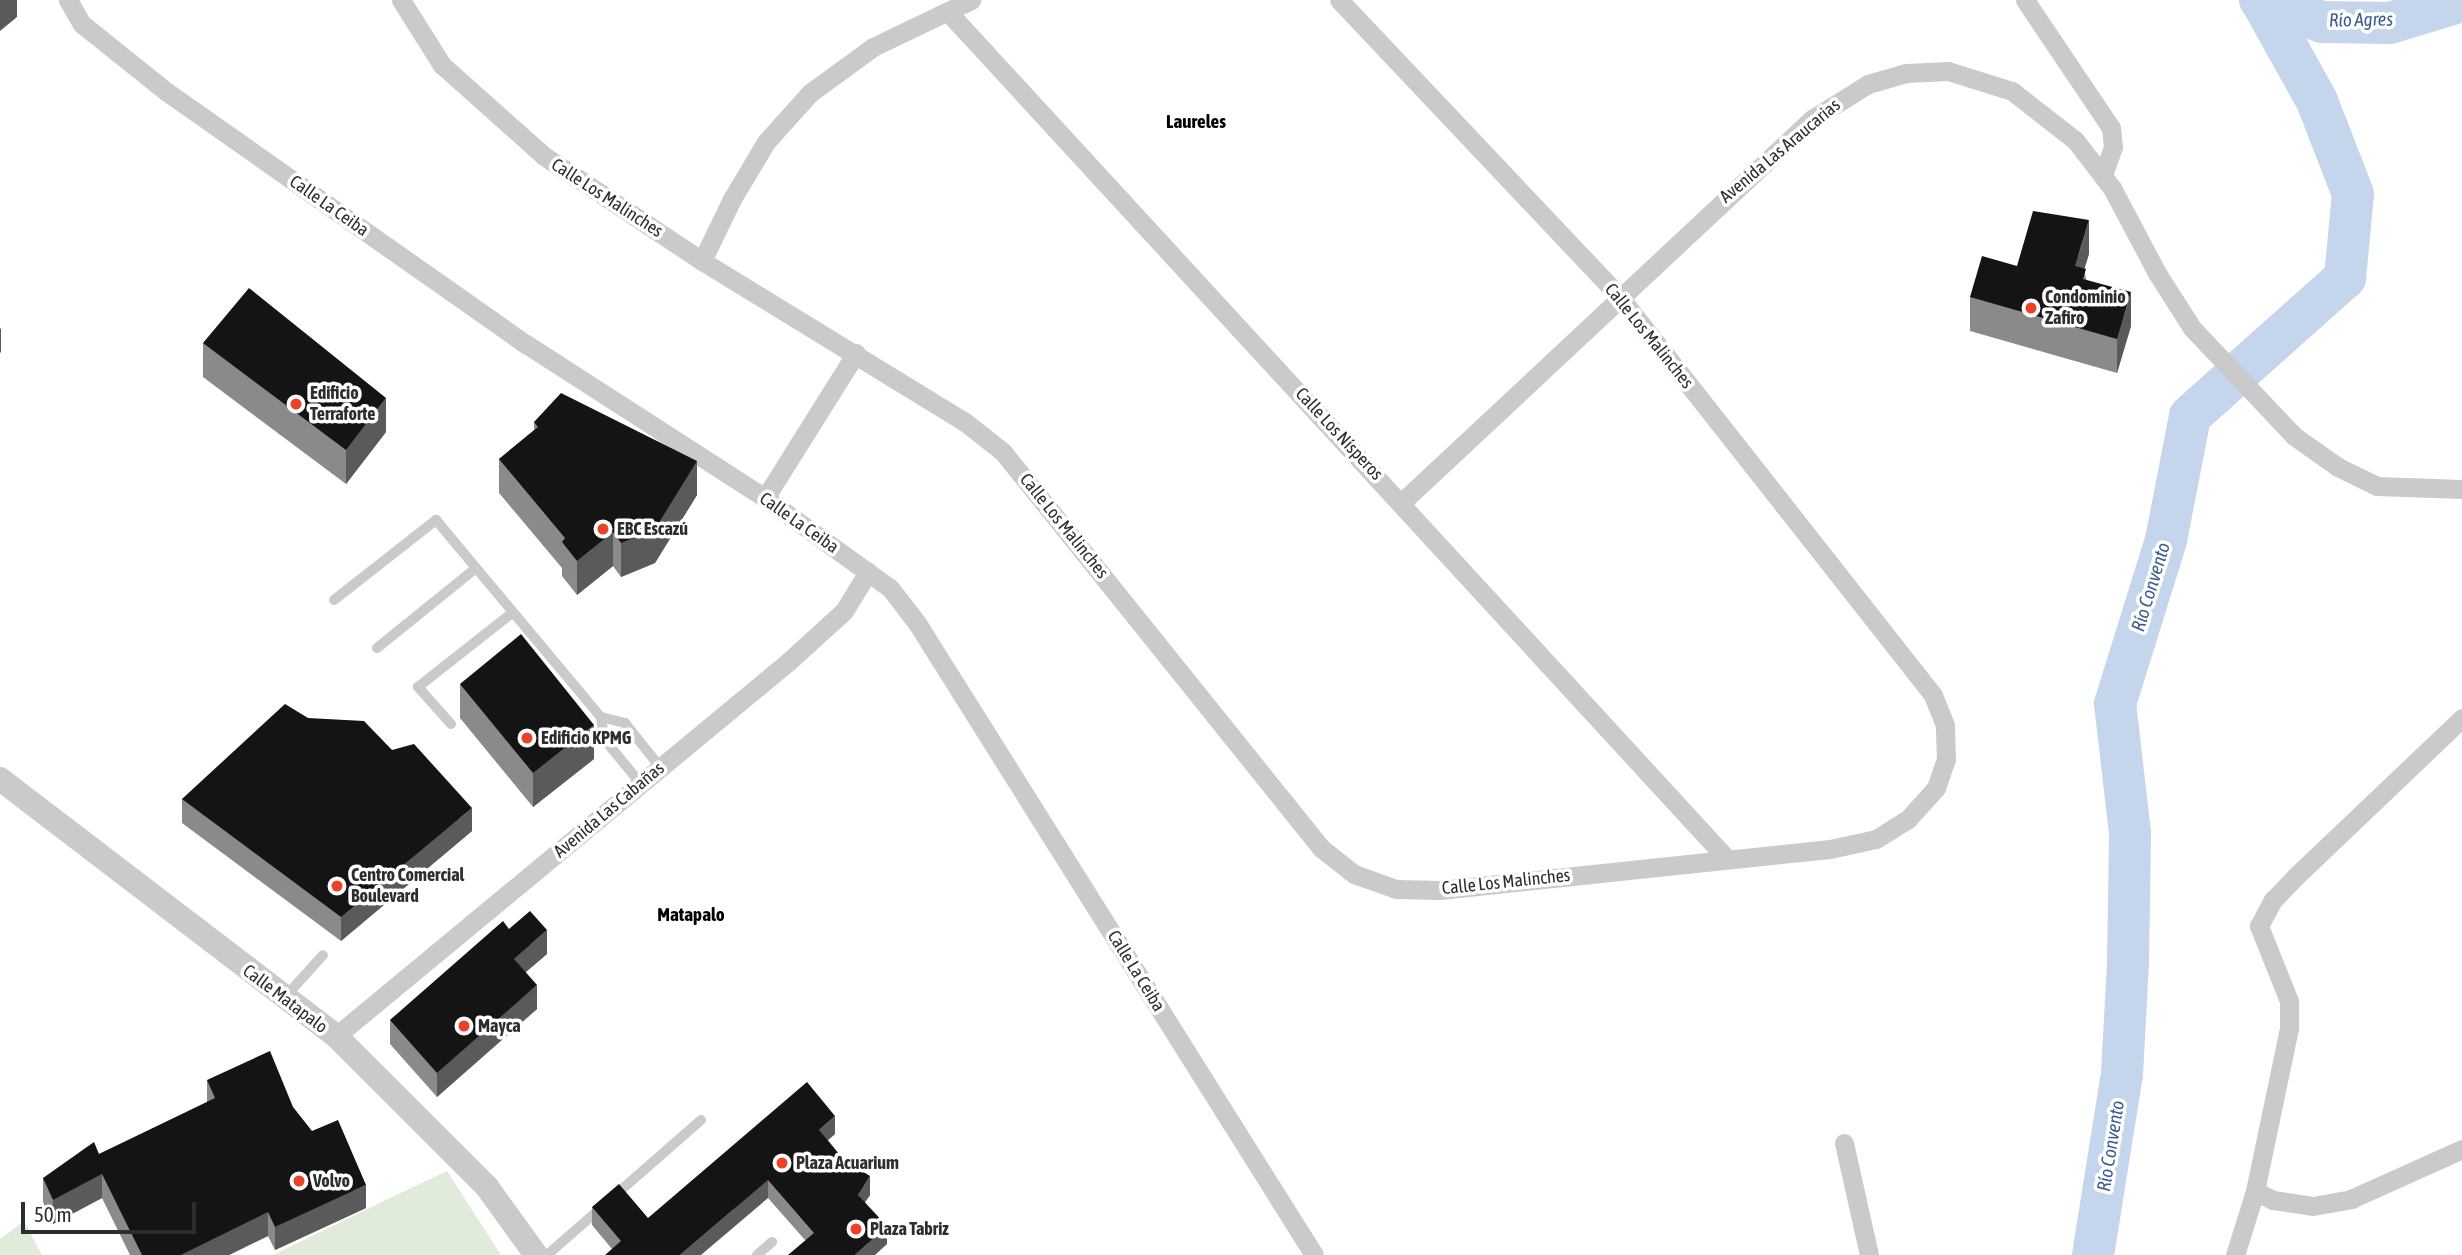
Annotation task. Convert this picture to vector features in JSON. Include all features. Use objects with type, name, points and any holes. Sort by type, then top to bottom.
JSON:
[{"type":"street","name":"Calle La Ceiba","points":[[68,0],[82,24],[167,92],[526,345],[765,498],[890,588],[917,623],[1314,1255]]},
{"type":"street","name":"Calle Los Malinches","points":[[401,0],[442,65],[544,156],[702,261],[965,422],[1003,452],[1321,848],[1354,874],[1396,889],[1418,891],[1830,849],[1876,839],[1908,819],[1936,788],[1946,760],[1945,725],[1933,695],[1619,296],[1339,0]]},
{"type":"street","points":[[702,261],[732,199],[766,142],[810,93],[873,47],[971,0]]},
{"type":"street","points":[[2025,0],[2111,128],[2113,147],[2103,175]]},
{"type":"street","name":"Calle Los Nísperos","points":[[948,12],[1402,502],[1727,859]]},
{"type":"street","name":"Avenida Las Araucarias","points":[[1402,502],[1619,296],[1812,119],[1841,97],[1886,78],[1948,71],[1998,84],[2049,115],[2103,175],[2172,299],[2221,362],[2259,404],[2313,450],[2366,482],[2395,490],[2462,489]]},
{"type":"street","points":[[765,498],[856,353]]},
{"type":"street","name":"Avenida Las Cabañas","points":[[336,1037],[641,784],[844,611],[868,572]]},
{"type":"street","points":[[2235,1255],[2255,1191],[2290,1028],[2289,1001],[2259,926],[2273,900],[2462,718]]},
{"type":"street","name":"Calle Matapalo","points":[[0,779],[336,1037],[487,1187],[536,1255]]},
{"type":"street","points":[[1844,1143],[1869,1255]]},
{"type":"street","points":[[2255,1191],[2273,1199],[2313,1206],[2351,1199],[2462,1149]]},
{"type":"lane","points":[[334,600],[436,520],[601,717],[604,739],[641,784]]},
{"type":"lane","points":[[377,649],[475,569]]},
{"type":"lane","points":[[451,724],[418,687],[512,613]]},
{"type":"lane","points":[[601,717],[625,723],[660,767]]},
{"type":"lane","points":[[284,998],[323,955]]},
{"type":"lane","points":[[547,1255],[701,1120]]},
{"type":"lane","points":[[757,1255],[772,1242]]},
{"type":"green space","points":[[447,1171],[501,1255],[273,1255],[388,1199]]},
{"type":"green space","points":[[24,1221],[42,1255],[0,1255],[0,1239]]},
{"type":"building","points":[[2033,211],[2089,220],[2075,266],[2086,269],[2083,279],[2131,292],[2117,339],[1970,297],[1982,256],[2017,266]]},
{"type":"building","points":[[249,288],[386,398],[346,450],[203,343]]},
{"type":"building","name":"EBC Escazú","points":[[561,393],[697,461],[655,529],[621,543],[613,532],[577,561],[562,542],[565,538],[499,459],[538,427],[534,422]]},
{"type":"building","points":[[521,634],[594,725],[533,773],[460,684]]},
{"type":"building","name":"Centro Comercial Boulevard","points":[[285,704],[308,718],[364,721],[392,750],[414,744],[472,808],[341,917],[182,799]]},
{"type":"building","name":"Mayca","points":[[530,911],[547,930],[514,959],[537,985],[437,1073],[390,1020],[503,921],[509,929]]},
{"type":"building","points":[[270,1051],[293,1107],[312,1131],[338,1120],[366,1185],[275,1227],[268,1212],[181,1255],[142,1255],[102,1174],[53,1200],[43,1178],[94,1142],[99,1154],[215,1098],[207,1080]]},
{"type":"building","name":"Plaza Acuarium","points":[[807,1082],[835,1116],[819,1130],[844,1160],[870,1176],[858,1195],[887,1226],[855,1255],[788,1255],[814,1233],[768,1180],[680,1255],[605,1255],[621,1241],[592,1207],[619,1184],[648,1218]]},
{"type":"waterway","name":"Río Agres","points":[[2260,0],[2322,22],[2390,23],[2462,1]]},
{"type":"waterway","name":"Río Convento","points":[[2093,1255],[2122,1074],[2128,964],[2130,833],[2115,704],[2166,540],[2190,416],[2345,278],[2353,194],[2317,101],[2263,4]]},
{"type":"place","name":"Condominio Zafiro","points":[[2031,308]]},
{"type":"place","name":"Edificio Terraforte","points":[[296,404]]},
{"type":"place","name":"EBC Escazú","points":[[603,529]]},
{"type":"place","name":"Edificio KPMG","points":[[527,738]]},
{"type":"place","name":"Centro Comercial Boulevard","points":[[337,886]]},
{"type":"place","name":"Mayca","points":[[464,1026]]},
{"type":"place","name":"Plaza Acuarium","points":[[782,1163]]},
{"type":"place","name":"Volvo","points":[[299,1181]]},
{"type":"place","name":"Plaza Tabriz","points":[[856,1229]]},
{"type":"district","name":"Laureles","points":[[1196,122]]},
{"type":"district","name":"Matapalo","points":[[691,915]]}]
